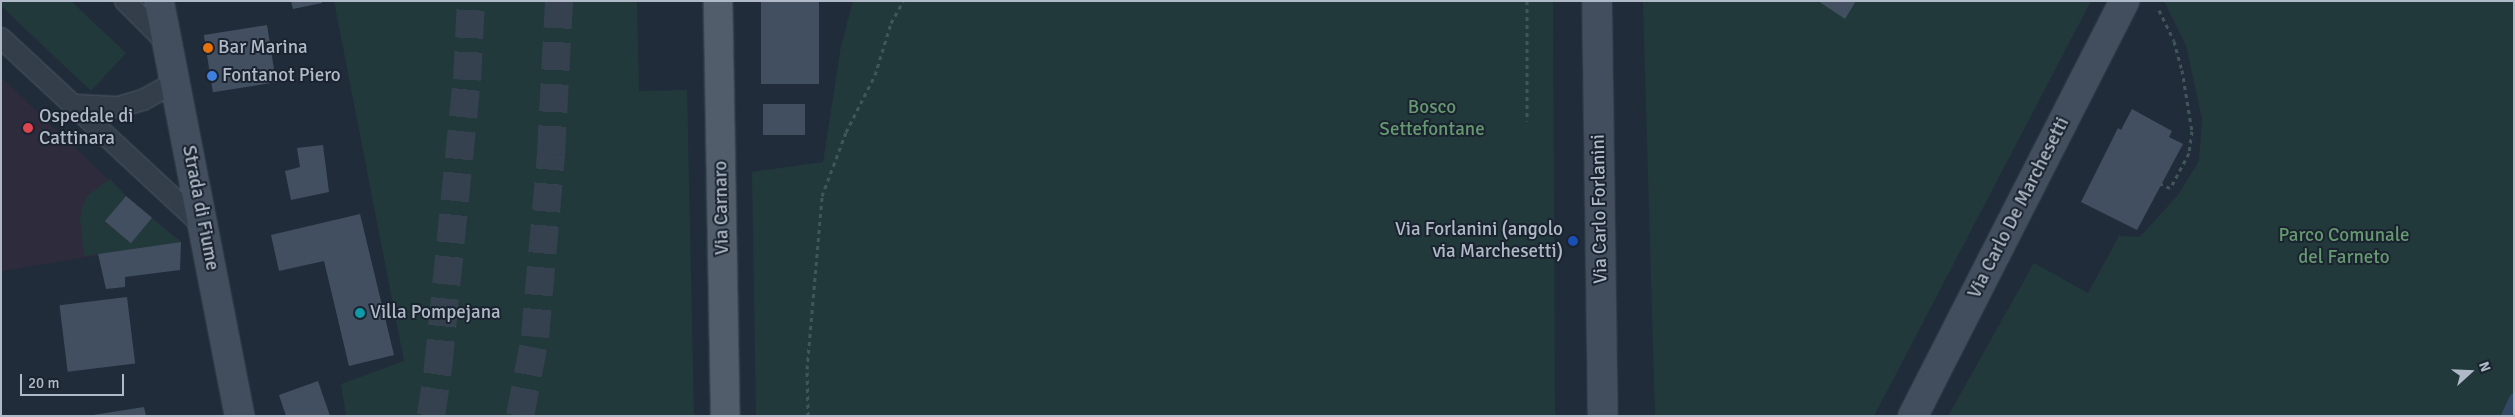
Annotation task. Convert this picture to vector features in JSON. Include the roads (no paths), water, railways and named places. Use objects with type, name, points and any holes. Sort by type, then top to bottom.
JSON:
[{"type":"main road","name":"Strada di Fiume","points":[[159,1],[240,416]]},
{"type":"main road","name":"Via Carnaro","points":[[718,1],[726,416]]},
{"type":"main road","name":"Via Carlo Forlanini","points":[[1597,1],[1603,416]]},
{"type":"main road","name":"Via Carlo De Marchesetti","points":[[1913,416],[2124,1]]},
{"type":"lane","points":[[125,1],[168,43]]},
{"type":"lane","points":[[1,38],[203,226]]},
{"type":"lane","points":[[74,105],[118,107],[143,100],[175,82]]},
{"type":"waterway","points":[[2506,416],[2514,399]]},
{"type":"tunnel","points":[[431,416],[438,368],[467,80],[471,1]]},
{"type":"tunnel","points":[[520,416],[535,337],[551,154],[559,1]]},
{"type":"place","name":"Bar Marina","points":[[208,48]]},
{"type":"place","name":"Fontanot Piero","points":[[212,76]]},
{"type":"place","name":"Ospedale di Cattinara","points":[[28,128]]},
{"type":"place","name":"Via Forlanini (angolo via Marchesetti)","points":[[1573,241]]},
{"type":"place","name":"Villa Pompejana","points":[[360,313]]},
{"type":"park label","name":"Bosco Settefontane","points":[[1432,119]]},
{"type":"park label","name":"Parco Comunale del Farneto","points":[[2344,247]]}]
